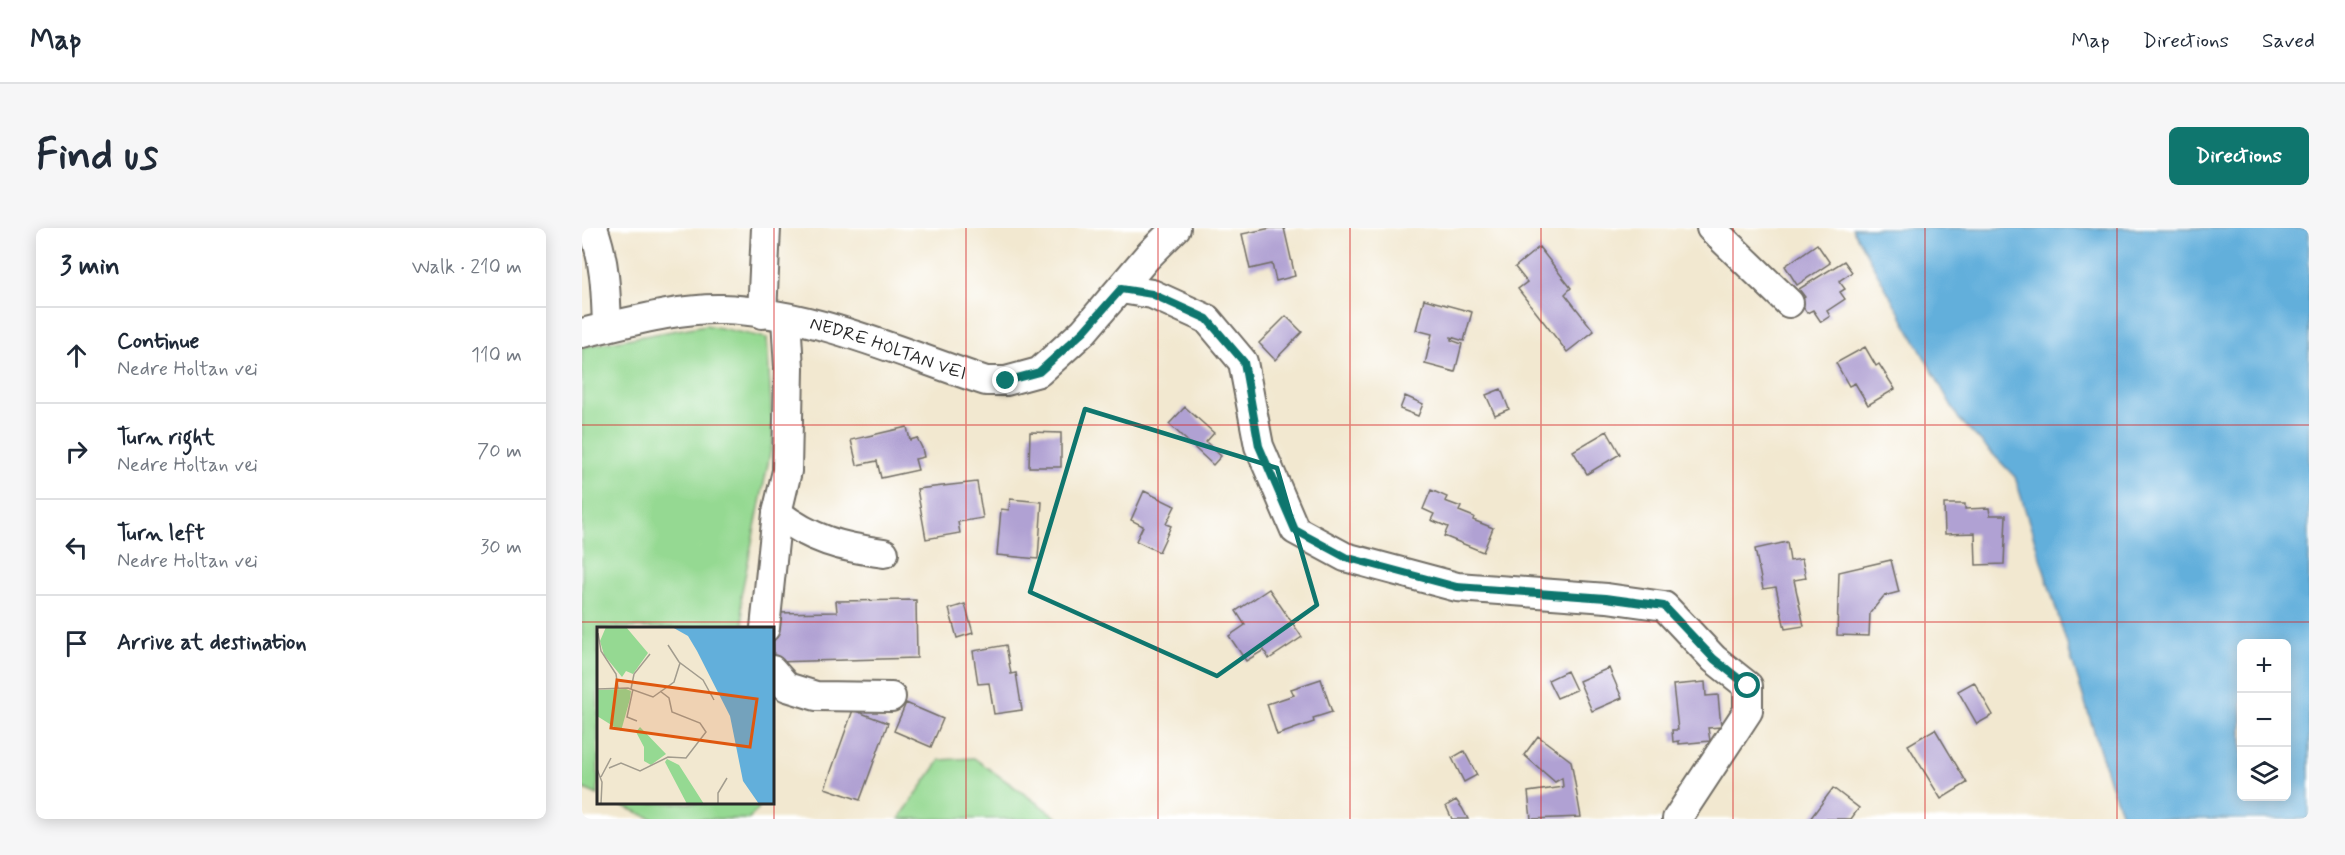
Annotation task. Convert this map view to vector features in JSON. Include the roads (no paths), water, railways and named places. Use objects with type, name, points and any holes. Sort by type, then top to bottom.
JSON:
[{"type":"street","points":[[593,228],[600,246],[605,279],[595,330]]},
{"type":"street","points":[[765,627],[777,513],[787,471],[789,368],[774,316],[766,228]]},
{"type":"street","name":"NEDRE HOLTAN VEI","points":[[595,330],[680,313],[720,309],[774,316],[830,329],[986,381],[1006,381],[1039,372],[1084,331],[1176,228]]},
{"type":"street","points":[[1711,228],[1789,303]]},
{"type":"street","points":[[1121,289],[1152,294],[1207,319],[1244,362],[1259,446],[1295,530],[1345,557],[1457,587],[1606,598],[1664,606],[1714,659],[1748,686],[1748,711],[1677,819]]},
{"type":"street","points":[[777,513],[797,528],[836,546],[884,553]]},
{"type":"street","points":[[774,672],[788,687],[816,696],[891,697]]},
{"type":"water","points":[[1852,228],[2309,228],[2309,819],[2124,819],[2110,783],[2015,477],[1959,419]]}]
